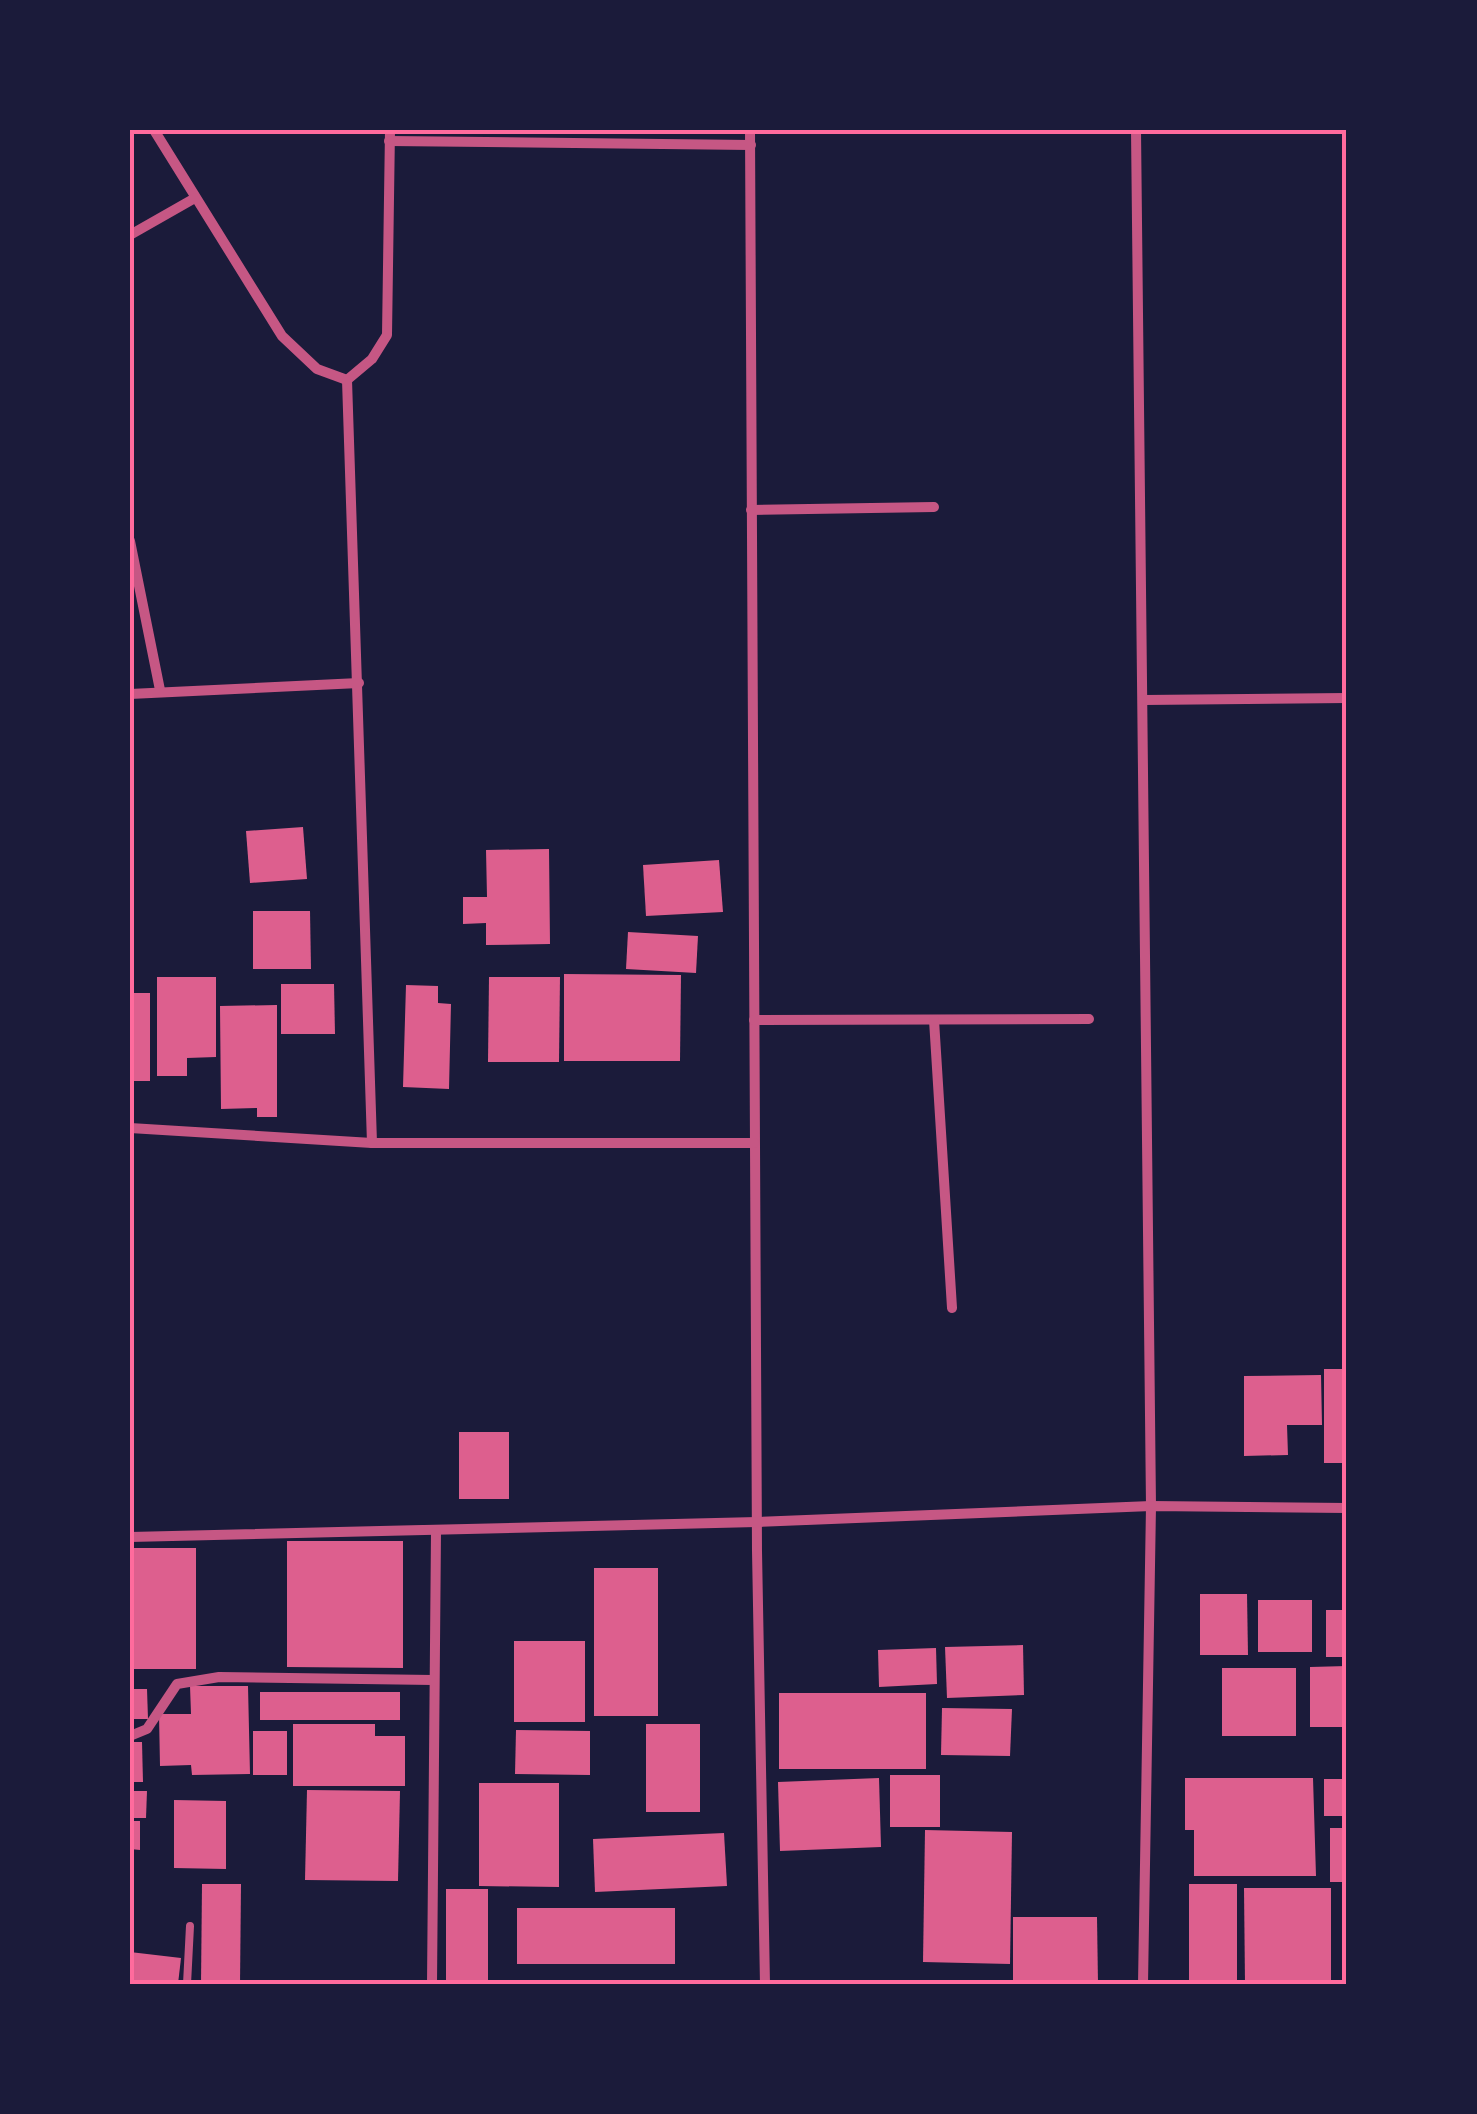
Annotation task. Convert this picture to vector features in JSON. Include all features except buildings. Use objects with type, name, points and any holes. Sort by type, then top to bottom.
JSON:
[{"type":"street","points":[[154,130],[282,336],[317,368],[346,380]]},
{"type":"street","points":[[750,130],[757,1551],[765,1984]]},
{"type":"street","points":[[1136,130],[1151,1506],[1143,1984]]},
{"type":"street","points":[[346,380],[372,359],[387,335],[390,136],[751,146]]},
{"type":"street","points":[[130,235],[195,198]]},
{"type":"street","points":[[346,380],[372,1142]]},
{"type":"street","points":[[751,510],[934,507]]},
{"type":"street","points":[[130,542],[160,690]]},
{"type":"street","points":[[130,694],[358,683]]},
{"type":"street","points":[[1144,700],[1347,698]]},
{"type":"street","points":[[754,1020],[1090,1019]]},
{"type":"street","points":[[934,1020],[952,1308]]},
{"type":"street","points":[[130,1128],[372,1142],[754,1143]]},
{"type":"street","points":[[130,1537],[436,1532],[1151,1506],[1347,1508]]},
{"type":"street","points":[[432,1984],[436,1532]]},
{"type":"street","points":[[130,1736],[147,1729],[176,1684],[218,1677],[433,1680]]},
{"type":"lane","points":[[187,1984],[190,1926]]}]
